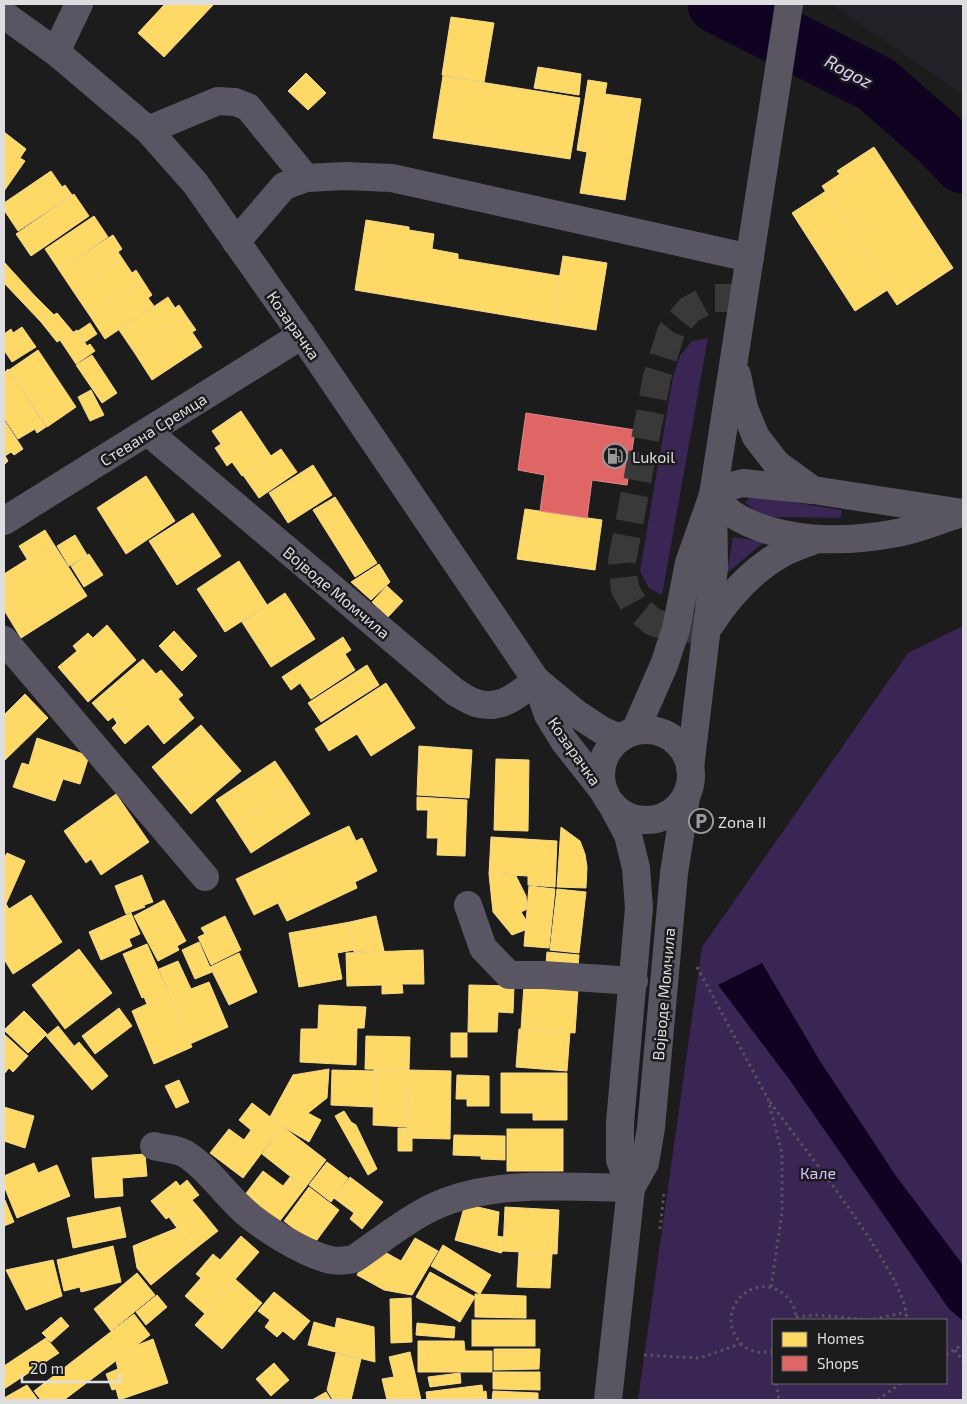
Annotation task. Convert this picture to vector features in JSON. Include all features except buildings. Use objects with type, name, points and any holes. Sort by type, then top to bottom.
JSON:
[{"type":"main road","points":[[788,4],[713,495],[714,568],[690,768],[690,783],[686,797],[677,808],[665,816],[651,820],[636,819],[622,814],[608,799],[601,778],[602,762],[610,748],[628,734],[664,666],[676,629],[690,563],[713,495],[728,486],[743,483],[813,490],[963,513]]},
{"type":"main road","points":[[734,357],[744,408],[756,437],[777,464],[813,490]]},
{"type":"main road","points":[[713,495],[730,513],[754,526],[784,534],[817,539],[867,537],[899,533],[963,513]]},
{"type":"main road","points":[[708,628],[726,601],[740,585],[760,568],[782,554],[817,539]]},
{"type":"main road","points":[[628,734],[650,730],[664,734],[677,742],[686,754],[690,768]]},
{"type":"main road","name":"Војводе Момчила","points":[[608,1400],[631,1188],[645,1163],[651,1128],[674,873],[686,797]]},
{"type":"main road","name":"Војводе Момчила","points":[[608,799],[628,835],[636,868],[639,908],[620,1123],[620,1160],[631,1188]]},
{"type":"street","points":[[56,52],[79,4]]},
{"type":"street","name":"Козарачка","points":[[4,15],[56,52],[148,130],[195,183],[302,335],[536,680],[548,715],[564,741],[608,799]]},
{"type":"street","points":[[148,130],[218,101],[235,102],[248,107],[306,178]]},
{"type":"street","points":[[236,242],[284,186],[306,178],[345,176],[392,178],[750,258]]},
{"type":"street","name":"Стевана Сремца","points":[[4,521],[302,335]]},
{"type":"street","name":"Војводе Момчила","points":[[148,432],[455,692],[477,704],[498,704],[516,697],[536,680]]},
{"type":"street","points":[[4,640],[205,877]]},
{"type":"street","name":"Козарачка","points":[[536,680],[577,714],[602,731],[628,734]]},
{"type":"street","points":[[468,906],[483,948],[509,974],[634,981]]},
{"type":"street","points":[[154,1146],[186,1154],[241,1208],[274,1235],[315,1254],[332,1260],[342,1261],[354,1258],[432,1208],[480,1190],[524,1187],[631,1188]]},
{"type":"path","points":[[694,960],[768,1099],[850,1209],[889,1270],[906,1312],[907,1319]]},
{"type":"path","points":[[768,1099],[782,1153],[782,1213],[771,1287]]},
{"type":"path","points":[[772,1352],[761,1353],[750,1350],[740,1344],[734,1335],[730,1323],[731,1313],[741,1295],[750,1290],[760,1287],[771,1287],[780,1291],[794,1307],[796,1319],[816,1315],[859,1319]]},
{"type":"path","points":[[874,1319],[906,1312]]},
{"type":"path","points":[[644,1355],[700,1358],[740,1344]]},
{"type":"path","points":[[947,1354],[963,1344]]},
{"type":"path","points":[[955,1350],[963,1362]]},
{"type":"path","points":[[776,1384],[779,1400]]},
{"type":"path","points":[[878,1400],[900,1384]]},
{"type":"shaded area","points":[[831,4],[963,4],[963,95]]},
{"type":"shaded area","points":[[762,963],[820,1061],[896,1176],[963,1265],[963,1321],[949,1309],[789,1079],[718,985]]},
{"type":"green space","points":[[708,338],[662,595],[649,588],[640,571],[673,377],[680,356],[692,341]]},
{"type":"green space","points":[[752,496],[842,510],[841,518],[775,517],[756,512],[745,502]]},
{"type":"green space","points":[[733,537],[764,542],[727,573]]},
{"type":"green space","name":"Кале","points":[[963,626],[963,1400],[638,1400],[702,947],[908,653]]},
{"type":"waterway","name":"Rogoz","points":[[717,4],[876,84],[940,140],[963,164]]},
{"type":"tunnel","points":[[708,628],[676,629],[653,622],[635,607],[625,589],[622,561],[657,377],[671,332],[689,310],[711,298],[744,298]]},
{"type":"place","name":"Lukoil","points":[[615,456]]},
{"type":"place","name":"Zona II","points":[[701,821]]}]
